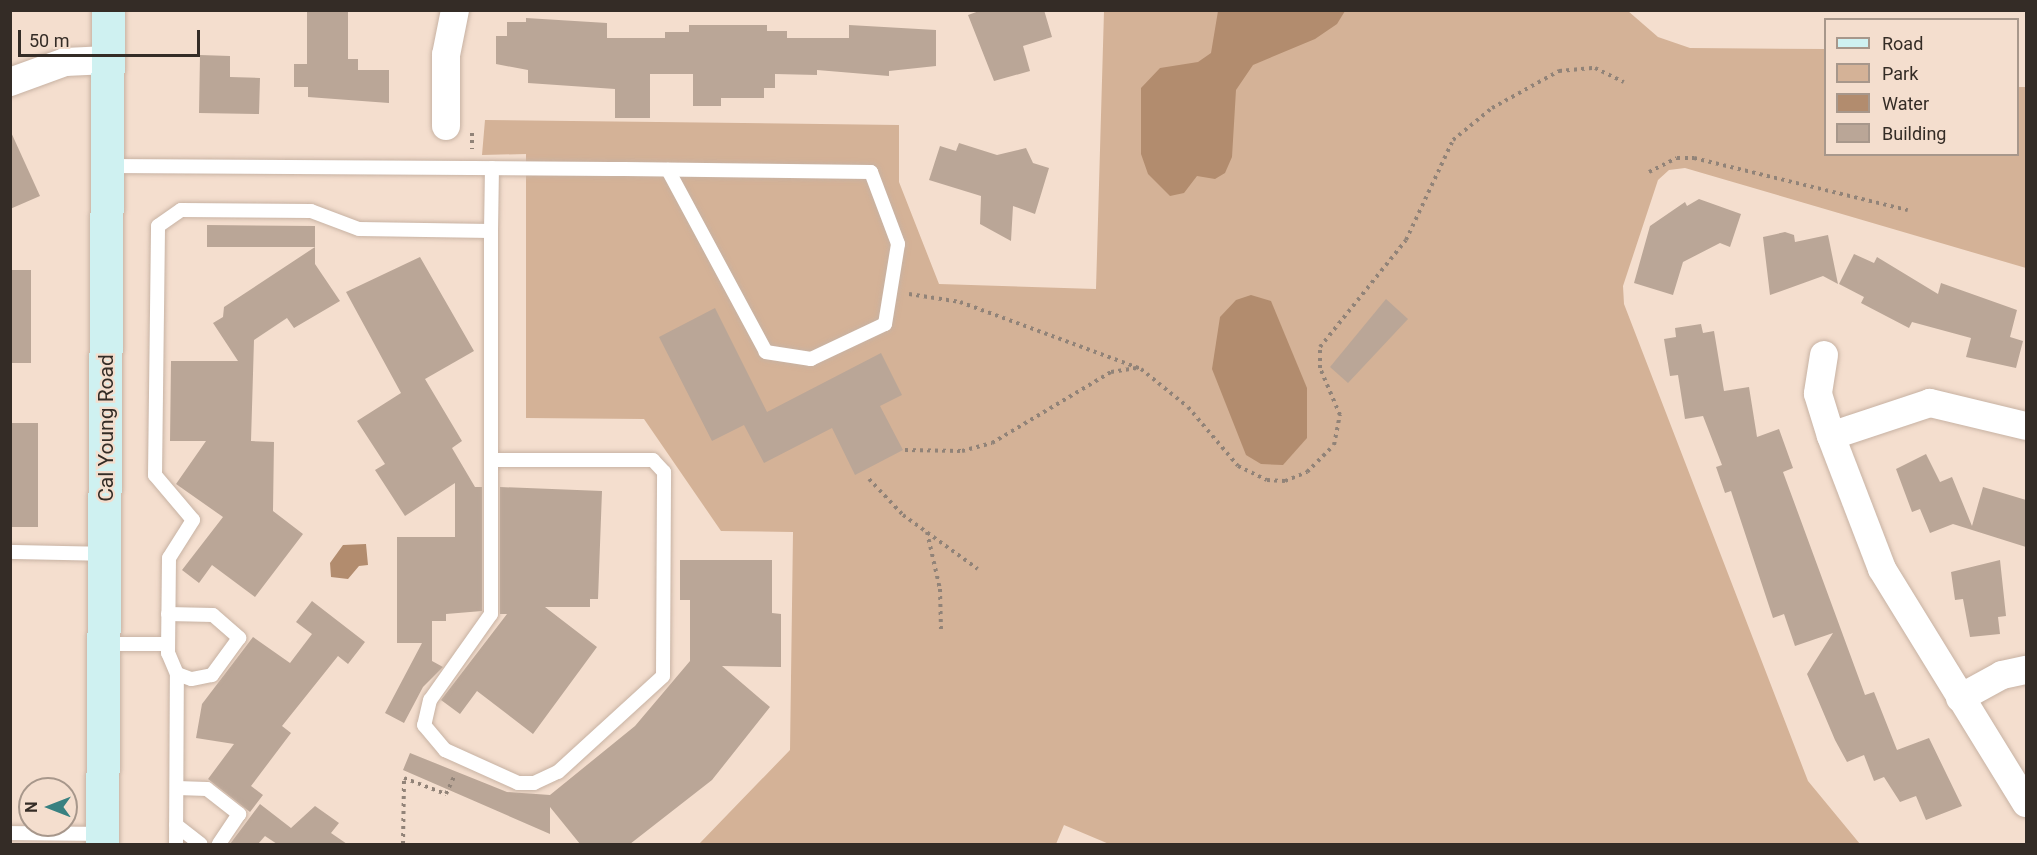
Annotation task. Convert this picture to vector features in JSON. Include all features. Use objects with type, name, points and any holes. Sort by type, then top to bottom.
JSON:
[{"type":"main road","name":"Cal Young Road","points":[[102,839],[108,10]]},
{"type":"street","points":[[446,126],[446,55],[455,10]]},
{"type":"street","points":[[10,82],[65,62],[108,60]]},
{"type":"street","points":[[1824,355],[1818,394],[1875,556],[2026,803]]},
{"type":"street","points":[[1831,436],[1930,403],[2026,426]]},
{"type":"street","points":[[1960,698],[2002,675],[2026,669]]},
{"type":"lane","points":[[107,166],[492,168],[871,172],[898,244],[885,324],[811,359],[766,352],[668,170]]},
{"type":"lane","points":[[492,168],[491,614],[430,700],[424,719],[437,744],[462,758],[518,783],[541,782],[558,772],[665,671],[661,463],[492,460]]},
{"type":"lane","points":[[176,844],[177,674],[168,644],[170,555],[194,520],[161,488],[155,472],[157,231],[164,218],[181,210],[311,211],[359,230],[491,231]]},
{"type":"lane","points":[[10,552],[105,554]]},
{"type":"lane","points":[[168,614],[213,615],[239,638],[212,675],[191,679],[177,674]]},
{"type":"lane","points":[[104,644],[168,644]]},
{"type":"lane","points":[[177,788],[207,789],[239,814],[219,844]]},
{"type":"lane","points":[[176,825],[200,844]]},
{"type":"lane","points":[[10,833],[102,839]]},
{"type":"path","points":[[891,291],[960,302],[1141,369],[1169,388],[1248,472],[1277,481],[1306,472],[1328,454],[1340,424],[1338,407],[1320,368],[1320,347],[1406,240],[1453,140],[1492,108],[1559,71],[1595,68],[1624,82]]},
{"type":"path","points":[[1649,172],[1677,158],[1694,158],[1908,210]]},
{"type":"path","points":[[905,450],[962,451],[992,443],[1111,372],[1141,369]]},
{"type":"path","points":[[869,479],[926,532],[978,569]]},
{"type":"path","points":[[926,532],[940,589],[941,629]]},
{"type":"path","points":[[403,844],[404,778],[446,794],[462,758]]},
{"type":"green space","points":[[1104,11],[1628,11],[1658,37],[1690,48],[1824,49],[1824,156],[2019,156],[2019,87],[2026,87],[2026,268],[1685,168],[1669,170],[1658,180],[1623,286],[1624,304],[1808,781],[1860,844],[1109,844],[1064,825],[1056,844],[699,844],[790,750],[793,532],[721,531],[644,419],[526,418],[526,154],[482,155],[485,120],[899,125],[899,182],[939,284],[1096,289]]},
{"type":"water","points":[[1218,11],[1345,11],[1337,24],[1315,39],[1253,65],[1236,90],[1232,157],[1225,173],[1215,179],[1197,176],[1184,193],[1170,196],[1148,174],[1141,154],[1141,88],[1160,68],[1198,62],[1211,53]]},
{"type":"water","points":[[1251,295],[1271,301],[1307,388],[1307,438],[1283,465],[1261,464],[1246,455],[1212,369],[1220,317],[1236,300]]},
{"type":"water","points":[[366,544],[368,565],[359,566],[348,579],[331,577],[330,563],[343,545]]},
{"type":"building","points":[[307,10],[348,10],[348,59],[358,59],[358,70],[389,70],[389,103],[308,97],[308,87],[294,87],[294,64],[307,64]]},
{"type":"building","points":[[982,10],[1044,10],[1052,37],[1023,46],[1030,71],[994,81],[968,15]]},
{"type":"building","points":[[526,18],[607,23],[607,38],[665,38],[665,32],[689,32],[689,25],[767,25],[767,31],[787,31],[787,38],[849,38],[849,25],[936,30],[936,66],[889,71],[889,76],[817,70],[817,75],[775,74],[775,88],[764,88],[764,98],[721,98],[721,106],[693,106],[693,74],[650,74],[650,118],[615,118],[615,89],[528,83],[528,70],[496,64],[496,36],[507,36],[507,22],[526,22]]},
{"type":"building","points":[[200,55],[230,56],[230,77],[260,78],[259,114],[199,113]]},
{"type":"building","points":[[10,130],[40,196],[10,209]]},
{"type":"building","points":[[959,143],[997,155],[1026,148],[1033,163],[1049,168],[1035,214],[1013,206],[1011,241],[980,224],[981,196],[929,180],[940,146],[956,151]]},
{"type":"building","points":[[1699,199],[1741,214],[1730,247],[1720,243],[1683,262],[1673,295],[1634,283],[1650,226],[1685,202],[1687,206]]},
{"type":"building","points":[[207,225],[315,226],[315,247],[207,247]]},
{"type":"building","points":[[1785,232],[1794,235],[1795,242],[1828,235],[1838,284],[1823,276],[1770,295],[1763,237]]},
{"type":"building","points":[[315,247],[315,264],[340,301],[294,328],[287,318],[254,340],[251,441],[274,442],[273,511],[303,534],[255,597],[212,565],[199,583],[182,570],[223,517],[176,484],[206,441],[170,441],[171,361],[238,361],[213,323],[223,317],[224,307]]},
{"type":"building","points":[[1854,254],[1874,263],[1877,257],[1938,294],[1941,283],[2017,310],[2010,337],[2023,341],[2016,368],[1966,357],[1971,338],[1912,322],[1909,328],[1861,303],[1864,297],[1839,284]]},
{"type":"building","points":[[420,257],[474,351],[425,379],[462,441],[452,448],[475,487],[482,487],[482,611],[446,614],[446,621],[432,621],[432,661],[443,667],[423,687],[404,723],[385,713],[422,643],[397,643],[397,537],[455,537],[455,483],[405,516],[375,470],[385,464],[357,421],[401,393],[346,292]]},
{"type":"building","points":[[10,270],[31,270],[31,363],[10,363]]},
{"type":"building","points":[[1386,299],[1408,319],[1348,383],[1330,367]]},
{"type":"building","points":[[715,308],[767,412],[881,353],[902,395],[880,406],[903,450],[855,475],[832,428],[764,463],[744,425],[712,441],[659,337]]},
{"type":"building","points":[[1701,324],[1703,333],[1714,331],[1724,391],[1749,387],[1757,437],[1779,429],[1793,468],[1783,472],[1865,695],[1874,692],[1897,750],[1929,738],[1962,806],[1926,820],[1916,796],[1900,802],[1884,777],[1874,781],[1864,755],[1847,762],[1835,740],[1807,674],[1833,633],[1795,646],[1784,614],[1773,618],[1731,491],[1725,493],[1716,467],[1722,465],[1703,416],[1685,419],[1678,375],[1670,376],[1664,339],[1676,337],[1675,328]]},
{"type":"building","points":[[10,423],[38,423],[38,527],[10,527]]},
{"type":"building","points":[[1926,454],[1940,482],[1952,477],[1972,526],[1983,487],[2026,500],[2026,547],[1953,524],[1930,533],[1920,509],[1912,512],[1896,469]]},
{"type":"building","points":[[500,487],[602,491],[598,599],[590,599],[590,607],[545,607],[597,647],[533,734],[477,691],[460,714],[441,700],[507,614],[500,614]]},
{"type":"building","points":[[680,560],[772,560],[772,613],[781,614],[781,667],[722,666],[770,707],[712,780],[630,844],[580,844],[550,807],[550,834],[403,770],[410,753],[507,792],[550,795],[635,726],[690,661],[690,600],[680,600]]},
{"type":"building","points":[[2000,560],[2006,616],[1998,617],[2000,634],[1970,637],[1963,599],[1955,600],[1951,572]]},
{"type":"building","points":[[312,601],[365,642],[348,664],[338,656],[282,726],[291,733],[251,786],[263,795],[250,812],[208,779],[234,744],[196,738],[202,704],[253,637],[290,663],[312,634],[296,622]]},
{"type":"building","points":[[260,804],[291,828],[315,806],[339,823],[331,833],[347,844],[277,844],[265,836],[258,844],[230,844]]}]
